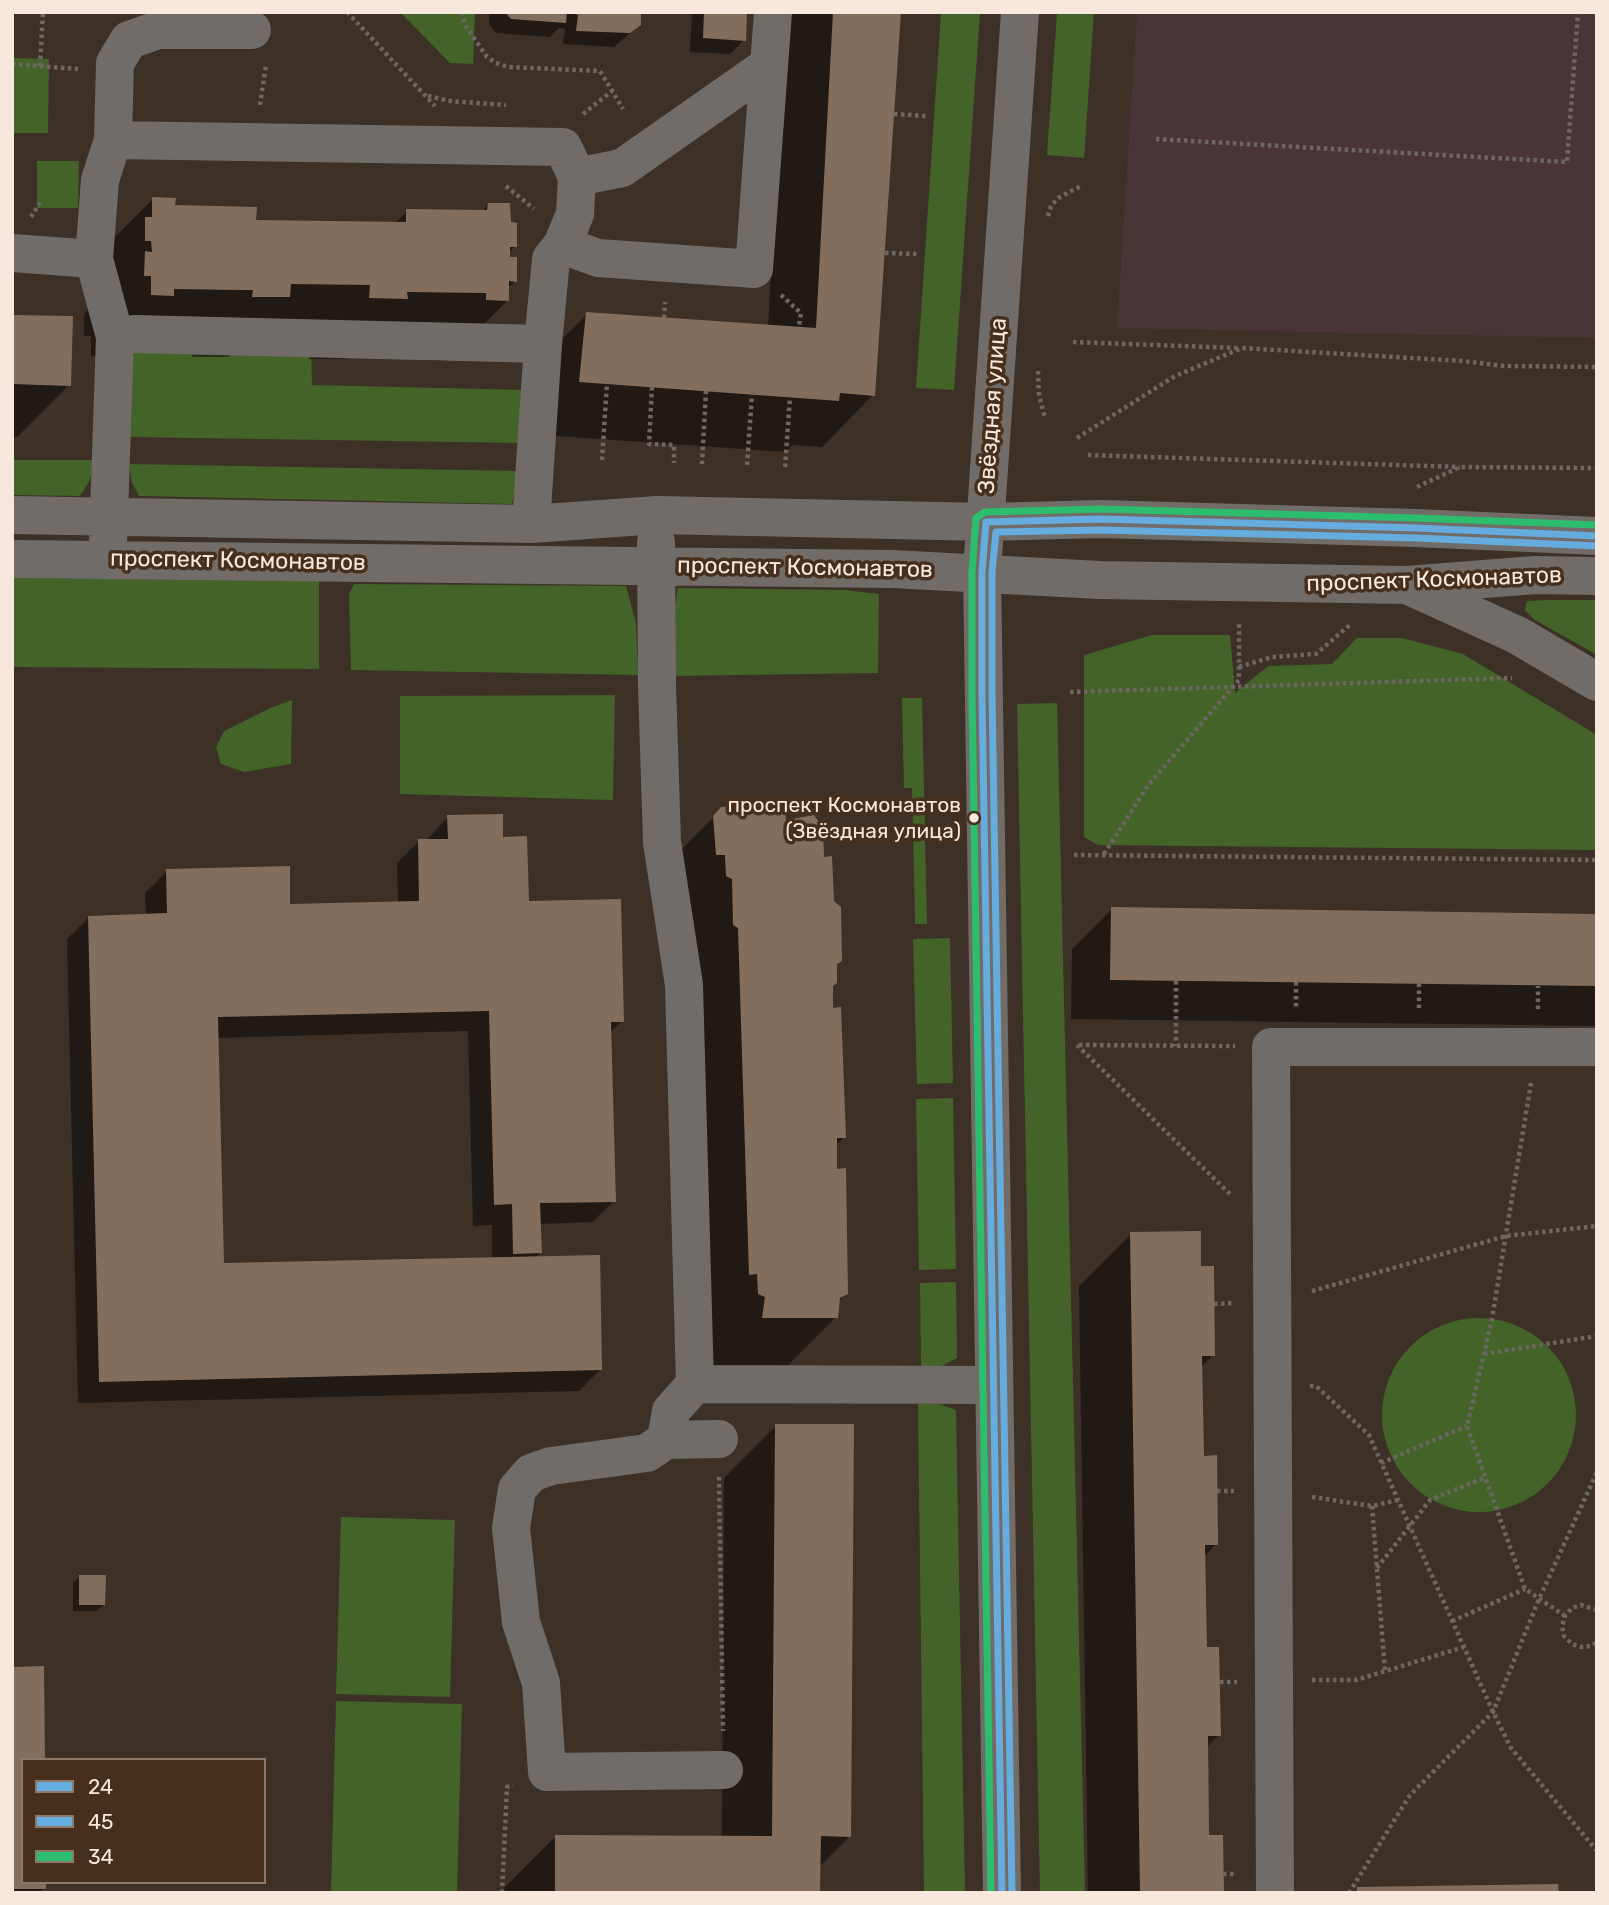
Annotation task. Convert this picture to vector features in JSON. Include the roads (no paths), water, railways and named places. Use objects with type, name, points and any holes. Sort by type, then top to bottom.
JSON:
[{"type":"street","points":[[562,245],[598,258],[754,269],[773,12]]},
{"type":"street","name":"Звёздная улица","points":[[1002,1893],[982,572],[1020,12]]},
{"type":"street","points":[[107,560],[115,337],[94,259],[100,180],[113,140],[115,63],[129,40],[158,30],[206,21],[259,45]]},
{"type":"street","points":[[577,177],[622,168],[769,65]]},
{"type":"street","points":[[113,140],[563,147],[577,177],[575,214],[562,245],[551,259],[531,524]]},
{"type":"street","points":[[12,253],[94,259]]},
{"type":"street","points":[[115,337],[134,334],[543,344]]},
{"type":"street","points":[[657,515],[657,686],[662,842],[684,985],[695,1384],[671,1411],[666,1440]]},
{"type":"street","name":"проспект Космонавтов","points":[[12,516],[531,524],[657,515],[986,522],[1101,519],[1597,536]]},
{"type":"street","name":"проспект Космонавтов","points":[[12,559],[656,565],[982,572],[1100,580],[1408,585],[1535,575],[1597,576]]},
{"type":"street","points":[[1408,585],[1517,635],[1597,682]]},
{"type":"street","points":[[1275,1893],[1271,1047],[1597,1047]]},
{"type":"street","points":[[695,1384],[994,1385]]},
{"type":"street","points":[[719,1439],[666,1440],[647,1453],[551,1466],[531,1474],[517,1489],[511,1528],[521,1622],[541,1683],[547,1772],[724,1770]]},
{"type":"place","name":"проспект Космонавтов (Звёздная улица)","points":[[974,818]]}]
